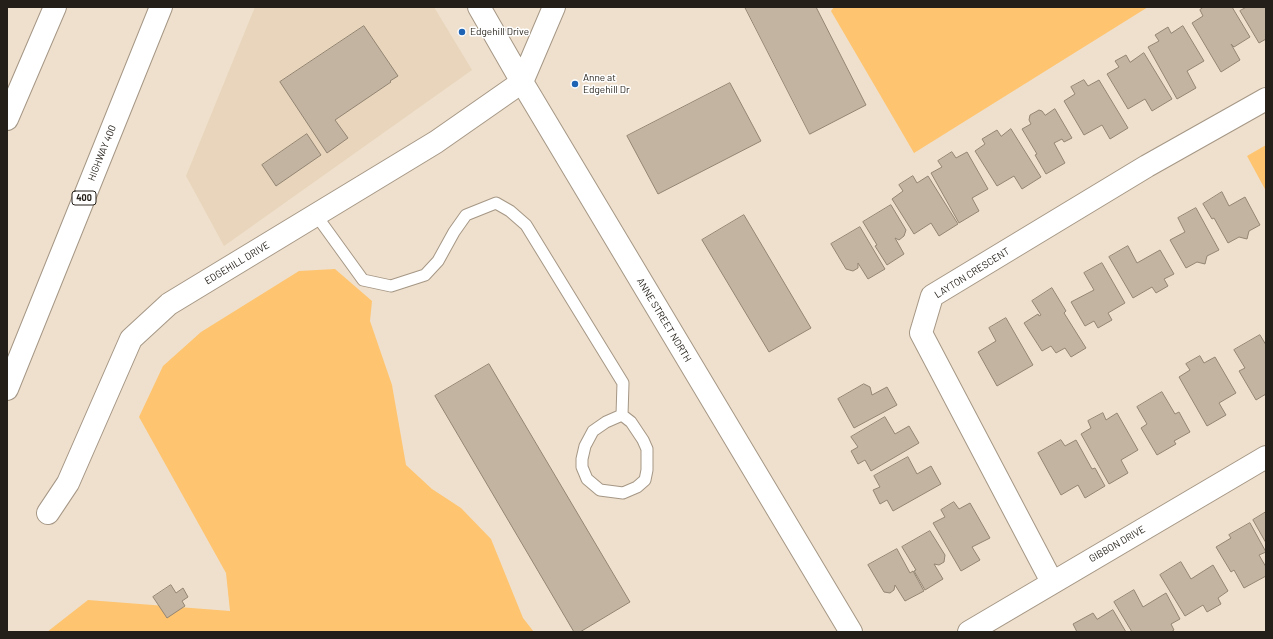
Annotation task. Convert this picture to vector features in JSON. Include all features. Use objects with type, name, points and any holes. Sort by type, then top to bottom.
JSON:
[{"type":"main road","points":[[7,119],[55,7]]},
{"type":"main road","name":"HIGHWAY 400","points":[[7,388],[161,7]]},
{"type":"main road","name":"ANNE STREET NORTH","points":[[479,7],[522,82],[851,632]]},
{"type":"main road","points":[[522,82],[554,7]]},
{"type":"main road","name":"EDGEHILL DRIVE","points":[[48,512],[68,483],[131,339],[170,304],[436,142],[522,82]]},
{"type":"main road","name":"LAYTON CRESCENT","points":[[1052,582],[921,333],[932,296],[1141,170],[1266,99]]},
{"type":"main road","name":"GIBBON DRIVE","points":[[969,632],[1266,457]]},
{"type":"lane","points":[[316,215],[363,280],[391,286],[425,275],[438,261],[454,232],[466,215],[496,203],[510,211],[526,225],[623,382],[622,415]]},
{"type":"lane","points":[[622,415],[631,422],[647,449],[647,470],[645,480],[638,487],[623,493],[600,490],[587,480],[582,467],[585,446],[593,431],[606,422],[622,415]]},
{"type":"shaded area","points":[[255,7],[434,7],[472,70],[224,246],[186,176]]},
{"type":"shaded area","points":[[834,7],[1148,7],[914,153],[831,11]]},
{"type":"shaded area","points":[[1266,145],[1266,191],[1247,156]]},
{"type":"shaded area","points":[[335,269],[372,301],[370,321],[392,385],[406,465],[432,489],[461,508],[491,539],[523,618],[534,632],[47,632],[88,600],[230,611],[226,573],[139,417],[163,366],[201,332],[299,271]]},
{"type":"building","points":[[745,7],[816,7],[866,105],[810,134]]},
{"type":"building","points":[[1204,7],[1232,7],[1250,37],[1234,47],[1231,44],[1240,60],[1221,72],[1192,23],[1203,16],[1200,10]]},
{"type":"building","points":[[1247,7],[1266,7],[1266,39],[1259,43],[1240,11]]},
{"type":"building","points":[[364,26],[398,76],[335,120],[348,138],[327,153],[280,82]]},
{"type":"building","points":[[1183,26],[1204,61],[1187,71],[1196,88],[1177,99],[1148,47],[1159,41],[1155,35],[1168,27],[1171,33]]},
{"type":"building","points":[[1144,53],[1172,99],[1152,111],[1145,99],[1128,109],[1107,74],[1119,67],[1115,61],[1126,55],[1130,62]]},
{"type":"building","points":[[1084,80],[1088,86],[1099,80],[1128,128],[1110,139],[1102,125],[1084,135],[1064,101],[1075,94],[1071,87]]},
{"type":"building","points":[[730,83],[761,141],[658,194],[627,136]]},
{"type":"building","points":[[1055,109],[1072,138],[1064,142],[1062,139],[1054,143],[1065,163],[1046,174],[1035,155],[1037,154],[1022,129],[1031,124],[1029,120],[1030,115],[1039,110],[1045,115]]},
{"type":"building","points":[[1011,129],[1041,177],[1022,189],[1014,176],[997,186],[975,151],[985,144],[982,139],[997,130],[1001,136]]},
{"type":"building","points":[[307,134],[321,155],[276,186],[262,165]]},
{"type":"building","points":[[952,152],[956,158],[967,152],[988,189],[972,198],[979,211],[959,223],[931,173],[942,167],[938,161]]},
{"type":"building","points":[[913,176],[917,183],[928,176],[958,224],[939,236],[931,223],[914,234],[892,199],[903,191],[899,185]]},
{"type":"building","points":[[1222,192],[1229,206],[1245,197],[1260,225],[1249,231],[1247,239],[1239,237],[1228,243],[1214,218],[1212,219],[1203,204]]},
{"type":"building","points":[[891,205],[906,230],[904,236],[899,240],[895,238],[904,254],[887,265],[875,246],[877,245],[863,222]]},
{"type":"building","points":[[1196,208],[1219,250],[1207,256],[1205,264],[1197,262],[1186,268],[1170,240],[1185,232],[1178,218]]},
{"type":"building","points":[[744,215],[811,328],[769,352],[702,240]]},
{"type":"building","points":[[860,227],[885,269],[868,279],[858,263],[858,268],[853,271],[846,269],[831,244]]},
{"type":"building","points":[[1128,246],[1137,263],[1160,250],[1174,274],[1164,279],[1168,286],[1156,293],[1152,287],[1133,298],[1109,257]]},
{"type":"building","points":[[1102,263],[1125,303],[1108,313],[1112,320],[1098,328],[1094,321],[1085,326],[1071,302],[1094,290],[1084,273]]},
{"type":"building","points":[[1052,288],[1066,311],[1064,313],[1086,348],[1071,357],[1065,348],[1056,353],[1051,346],[1042,351],[1024,323],[1038,314],[1039,316],[1041,315],[1032,301]]},
{"type":"building","points":[[1006,318],[1033,365],[997,386],[978,352],[996,341],[989,328]]},
{"type":"building","points":[[1260,335],[1266,345],[1266,394],[1256,400],[1239,371],[1245,368],[1234,350]]},
{"type":"building","points":[[1200,356],[1204,363],[1215,357],[1236,393],[1219,403],[1226,415],[1207,426],[1179,377],[1190,370],[1186,364]]},
{"type":"building","points":[[489,364],[630,602],[580,632],[574,632],[435,396]]},
{"type":"building","points":[[864,384],[870,387],[872,395],[887,387],[897,405],[854,428],[838,399]]},
{"type":"building","points":[[1162,392],[1175,414],[1179,412],[1190,432],[1174,441],[1176,444],[1157,455],[1141,428],[1147,424],[1137,407]]},
{"type":"building","points":[[1103,413],[1106,420],[1117,413],[1138,450],[1121,460],[1128,473],[1109,484],[1081,434],[1091,428],[1088,421]]},
{"type":"building","points":[[885,417],[895,434],[909,426],[919,443],[871,471],[865,460],[858,464],[851,451],[858,447],[851,437]]},
{"type":"building","points":[[1061,440],[1065,446],[1076,440],[1092,469],[1095,468],[1105,486],[1085,498],[1078,485],[1061,495],[1038,453]]},
{"type":"building","points":[[908,457],[917,474],[931,466],[941,484],[893,511],[887,500],[880,504],[873,490],[880,487],[874,476]]},
{"type":"building","points":[[954,502],[959,509],[970,503],[990,538],[972,547],[980,560],[961,571],[933,523],[945,517],[941,510]]},
{"type":"building","points":[[1266,512],[1266,543],[1253,520]]},
{"type":"building","points":[[1250,523],[1266,552],[1259,555],[1266,567],[1266,576],[1244,588],[1234,570],[1231,572],[1216,547],[1231,538],[1229,535]]},
{"type":"building","points":[[930,531],[945,555],[944,562],[939,565],[934,564],[943,579],[925,590],[914,571],[916,570],[902,547]]},
{"type":"building","points":[[897,549],[910,573],[913,571],[924,591],[905,601],[895,585],[894,590],[890,593],[884,592],[868,565]]},
{"type":"building","points":[[1181,562],[1191,579],[1213,565],[1228,591],[1218,598],[1221,604],[1207,612],[1203,605],[1185,616],[1160,575]]},
{"type":"building","points":[[171,585],[176,593],[183,588],[188,597],[182,601],[185,606],[167,618],[153,597]]},
{"type":"building","points":[[1134,590],[1143,607],[1166,593],[1180,619],[1171,624],[1174,630],[1171,632],[1132,632],[1114,602]]},
{"type":"building","points":[[1113,610],[1126,632],[1077,632],[1073,624],[1093,613],[1097,619]]},
{"type":"place","name":"Edgehill Drive","points":[[462,32]]},
{"type":"place","name":"Anne at Edgehill Dr","points":[[575,84]]}]
